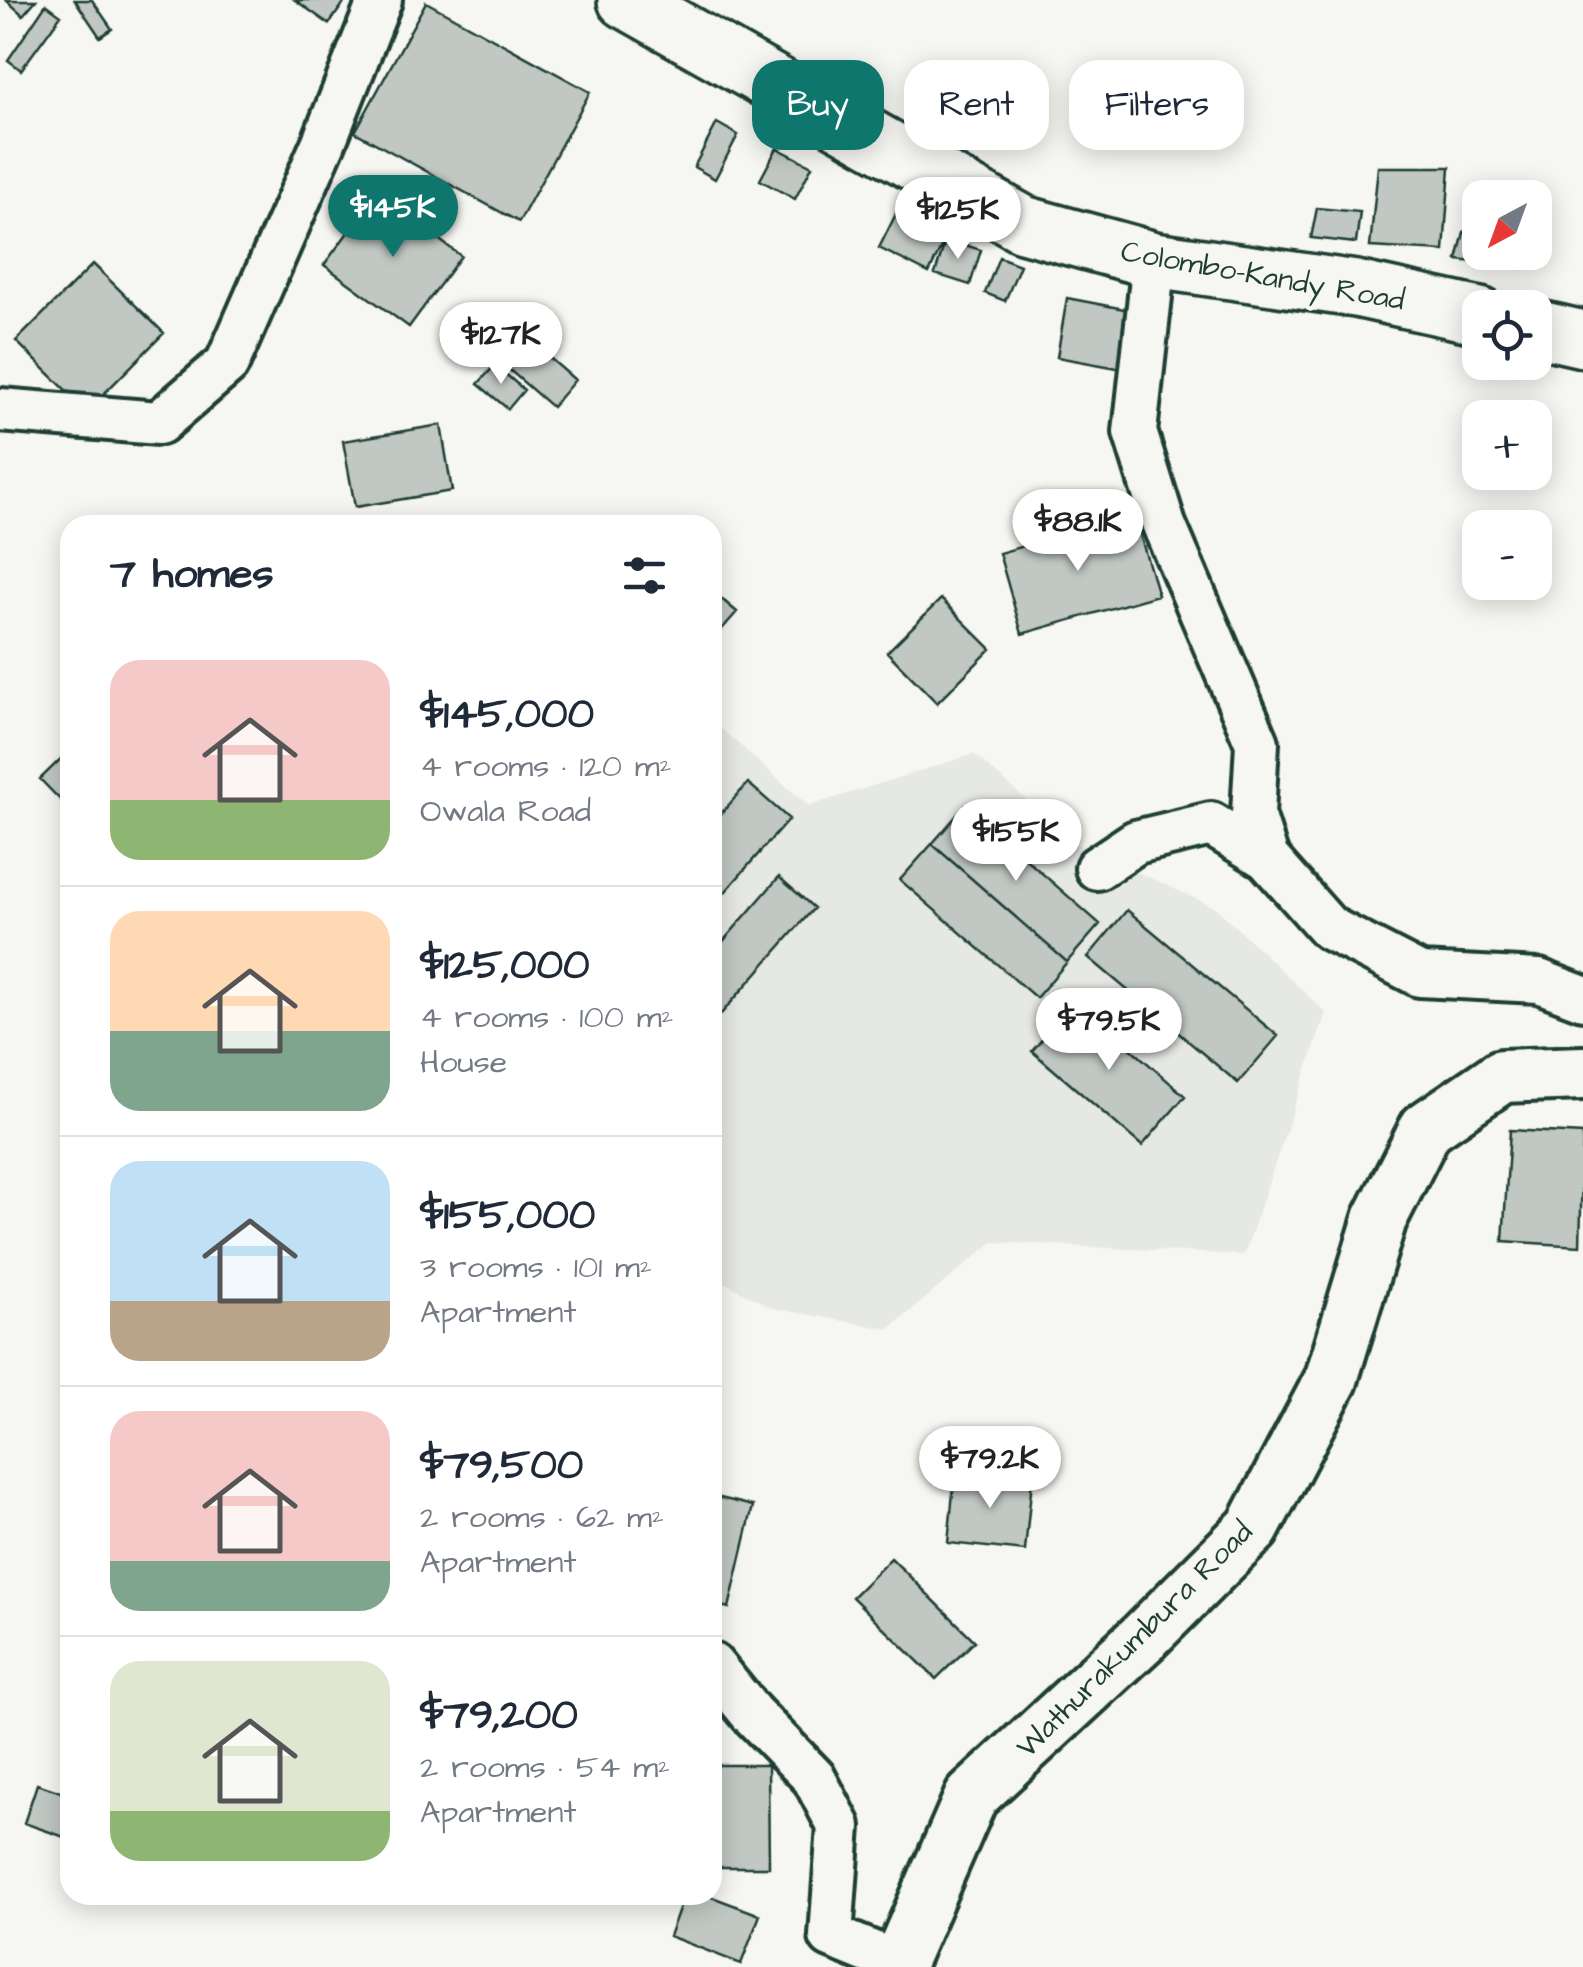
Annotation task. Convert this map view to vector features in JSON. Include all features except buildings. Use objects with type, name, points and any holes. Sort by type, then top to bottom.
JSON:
[{"type":"highway","name":"Colombo-Kandy Road","points":[[626,0],[1023,224],[1154,260],[1356,289],[1462,312]]},
{"type":"highway","points":[[1552,332],[1583,339]]},
{"type":"main road","name":"Wathurakumbura Road","points":[[897,1965],[971,1797],[1144,1638],[1253,1528],[1331,1380],[1380,1219],[1426,1128],[1502,1076],[1583,1073]]},
{"type":"street","points":[[0,410],[159,423],[228,364],[324,142],[380,0]]},
{"type":"street","points":[[1154,260],[1135,432],[1164,525],[1256,743],[1253,814],[1268,858]]},
{"type":"street","points":[[1096,868],[1136,842],[1211,824],[1268,858],[1329,928],[1420,975],[1540,981],[1583,998]]},
{"type":"street","points":[[722,1677],[814,1778],[839,1826],[831,1936],[897,1965]]},
{"type":"shaded area","points":[[722,730],[809,806],[974,754],[1076,844],[1216,908],[1326,1013],[1244,1255],[993,1242],[889,1329],[772,1308],[722,1281]]}]
